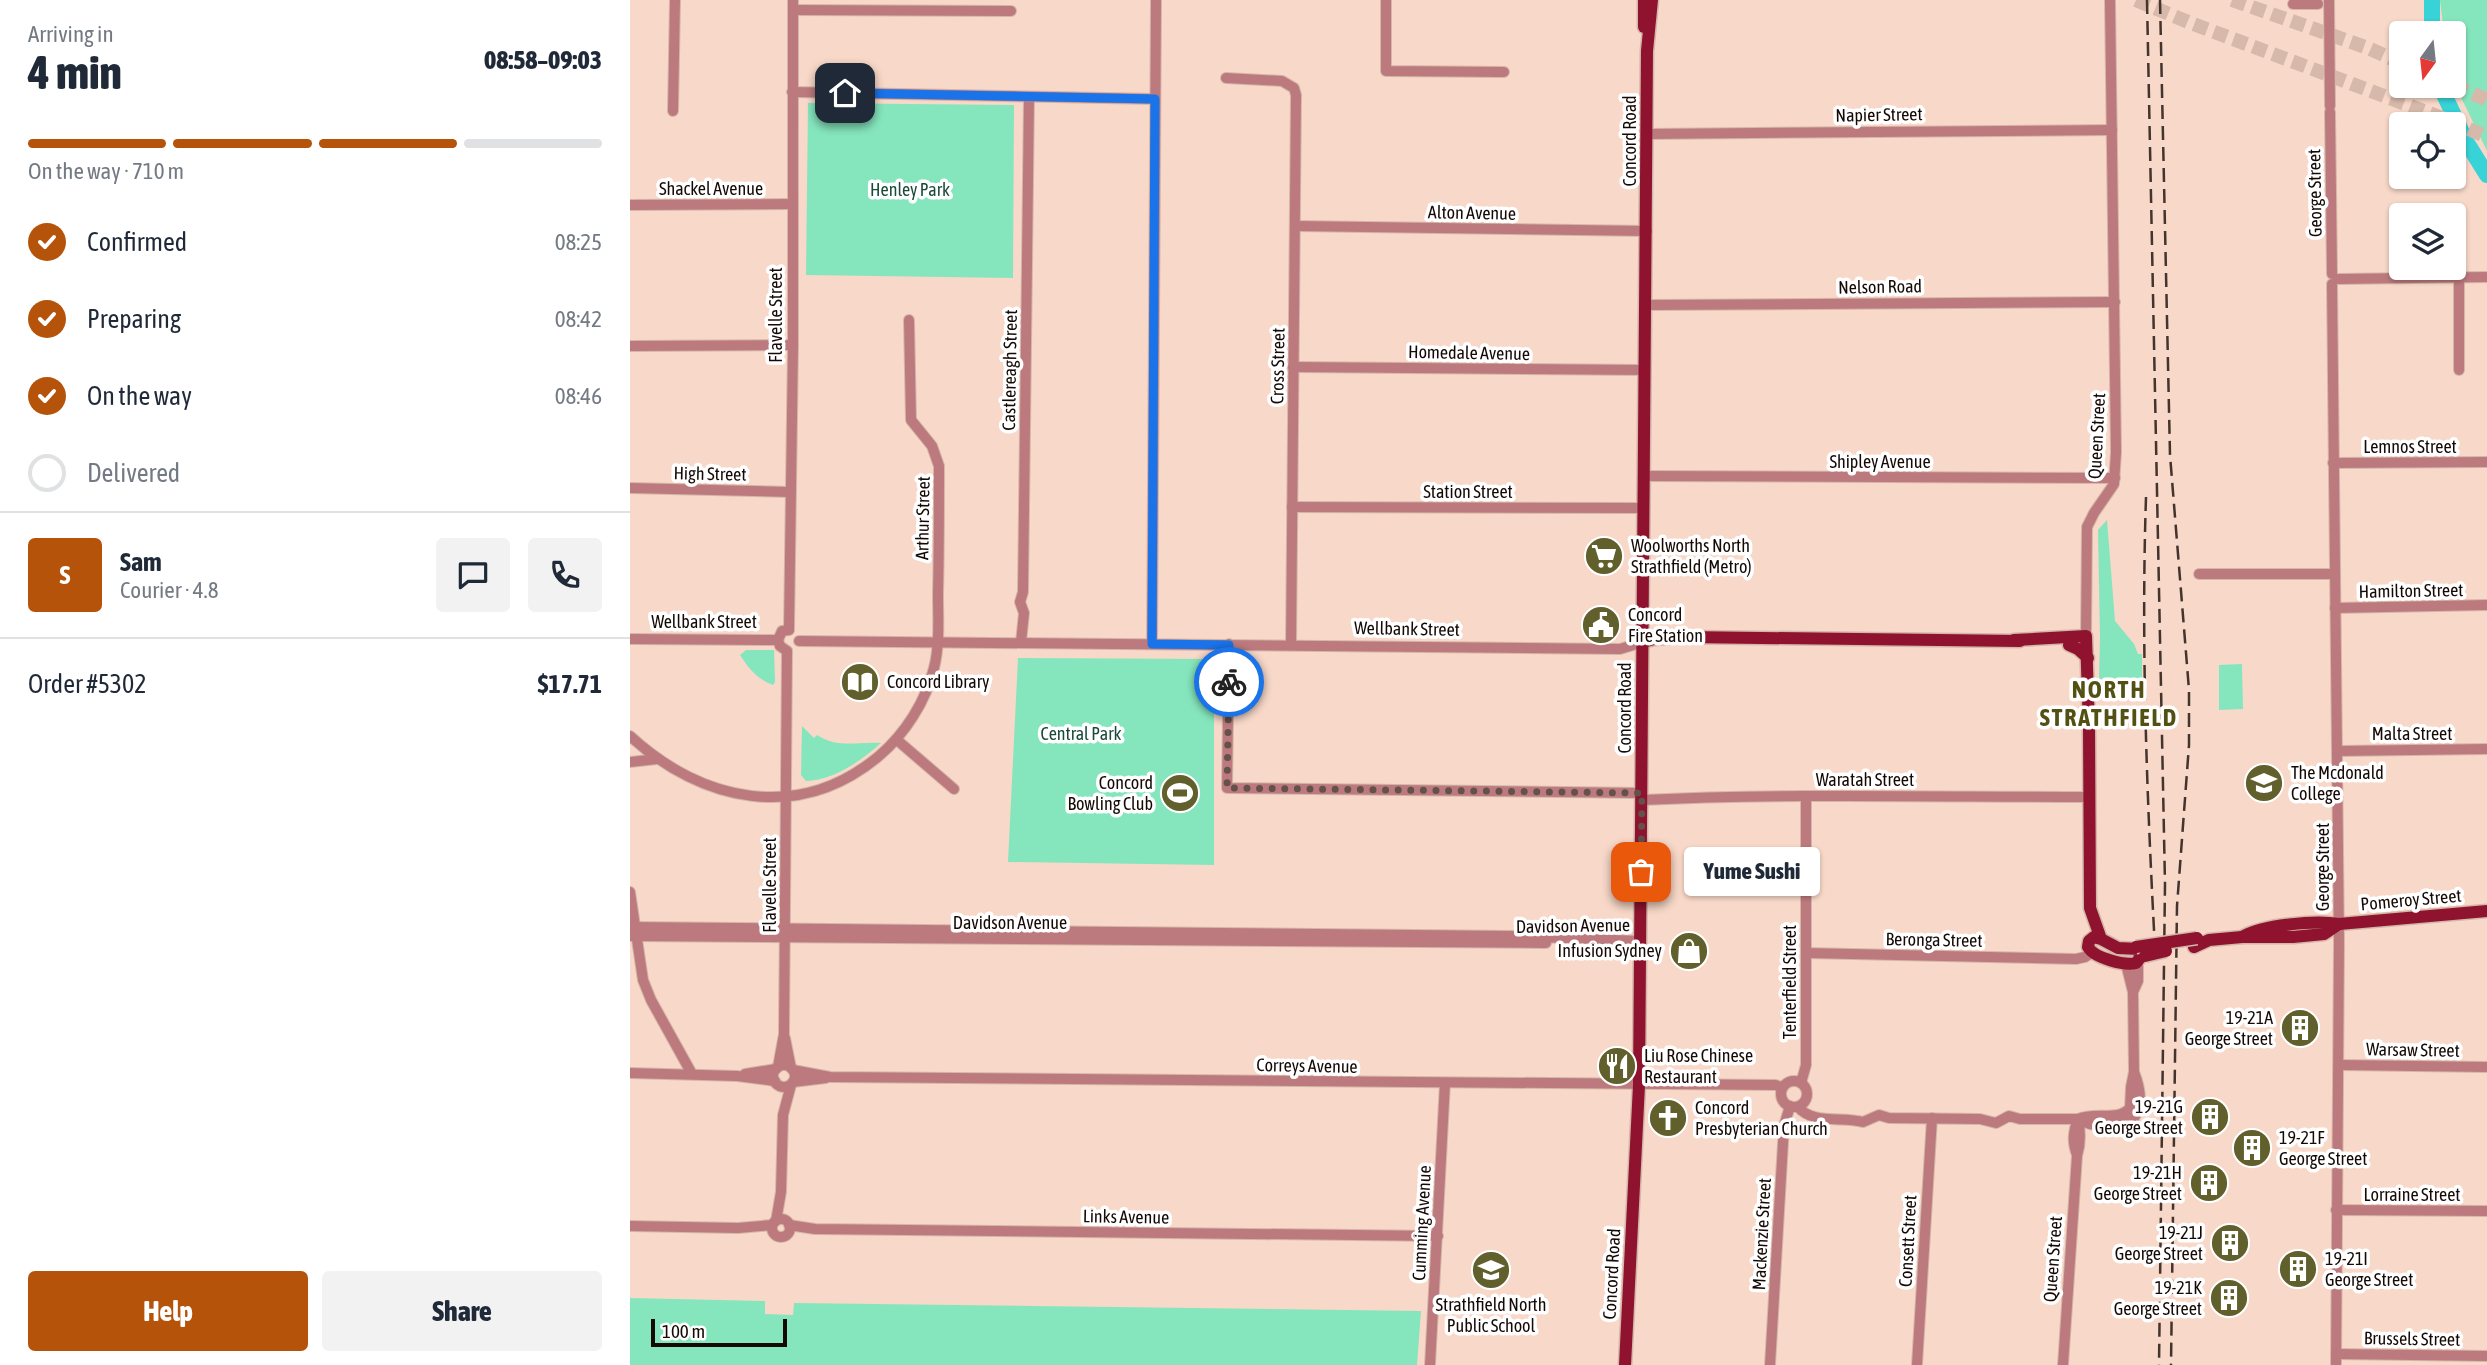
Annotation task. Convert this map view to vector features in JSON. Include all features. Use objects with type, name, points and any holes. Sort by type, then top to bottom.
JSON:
[{"type":"main road","name":"Concord Road","points":[[1625,1365],[1639,1085],[1647,231],[1647,51],[1644,0]]},
{"type":"main road","name":"Concord Road","points":[[1647,51],[1652,0]]},
{"type":"main road","name":"Wellbank Street","points":[[1643,642],[1685,637],[2014,640],[2087,638]]},
{"type":"main road","name":"Wellbank Street","points":[[2014,640],[2069,645],[2087,638]]},
{"type":"main road","name":"Queen Street","points":[[2087,638],[2090,908],[2086,920],[2092,945]]},
{"type":"main road","points":[[2069,645],[2088,658]]},
{"type":"main road","name":"Pomeroy Street","points":[[2137,957],[2200,942],[2242,937],[2252,931],[2325,922],[2339,924],[2487,911]]},
{"type":"main road","points":[[2092,945],[2118,948],[2137,957]]},
{"type":"main road","points":[[2092,945],[2100,958],[2137,957]]},
{"type":"street","points":[[673,111],[675,0]]},
{"type":"street","points":[[1152,644],[1156,0]]},
{"type":"street","points":[[1386,0],[1386,71],[1504,72]]},
{"type":"street","name":"Queen Street","points":[[2087,638],[2087,527],[2114,484],[2115,478],[2117,394],[2110,0]]},
{"type":"street","name":"George Street","points":[[2329,0],[2334,279],[2333,463],[2340,1065],[2336,1359]]},
{"type":"street","points":[[2293,4],[2318,4]]},
{"type":"street","points":[[793,5],[1011,11]]},
{"type":"street","name":"Flavelle Street","points":[[789,630],[793,345],[793,5]]},
{"type":"street","name":"Cross Street","points":[[1226,78],[1282,81],[1294,88],[1296,95],[1291,645]]},
{"type":"street","points":[[793,92],[1155,99]]},
{"type":"street","name":"Castlereagh Street","points":[[1021,642],[1024,613],[1020,602],[1023,592],[1029,97]]},
{"type":"street","name":"Napier Street","points":[[1647,134],[2112,130]]},
{"type":"street","name":"Shackel Avenue","points":[[630,205],[792,204]]},
{"type":"street","name":"Alton Avenue","points":[[1296,226],[1647,231]]},
{"type":"street","points":[[2466,277],[2487,277]]},
{"type":"street","points":[[2334,279],[2389,278]]},
{"type":"street","points":[[2459,280],[2459,370]]},
{"type":"street","name":"Nelson Road","points":[[1646,304],[2115,302]]},
{"type":"street","name":"Arthur Street","points":[[630,736],[657,759],[689,778],[714,788],[751,796],[786,796],[815,792],[838,784],[865,768],[897,740],[926,693],[935,667],[937,642],[939,467],[932,446],[911,420],[909,320]]},
{"type":"street","points":[[630,346],[793,345]]},
{"type":"street","name":"Homedale Avenue","points":[[1293,367],[1645,370]]},
{"type":"street","name":"Lemnos Street","points":[[2333,463],[2487,462]]},
{"type":"street","name":"Shipley Avenue","points":[[1644,476],[2115,478]]},
{"type":"street","name":"High Street","points":[[630,488],[790,492]]},
{"type":"street","name":"Station Street","points":[[1292,507],[1644,508]]},
{"type":"street","points":[[2199,574],[2334,573]]},
{"type":"street","name":"Hamilton Street","points":[[2335,608],[2487,605]]},
{"type":"street","points":[[789,630],[795,632],[799,641],[794,649],[787,651],[779,646],[778,640],[782,631],[789,630]]},
{"type":"street","name":"Wellbank Street","points":[[630,639],[778,640]]},
{"type":"street","name":"Wellbank Street","points":[[799,641],[1620,649],[1643,642]]},
{"type":"street","name":"Waratah Street","points":[[1229,645],[1227,788],[1642,797],[2089,797]]},
{"type":"street","name":"Flavelle Street","points":[[777,1068],[784,1034],[787,651]]},
{"type":"street","points":[[897,740],[954,789]]},
{"type":"street","name":"Malta Street","points":[[2338,751],[2487,750]]},
{"type":"street","points":[[630,762],[657,759]]},
{"type":"street","name":"Tenterfield Street","points":[[1801,1083],[1806,1065],[1806,796]]},
{"type":"street","points":[[630,892],[633,932],[643,980],[651,1000],[692,1074]]},
{"type":"street","name":"Davidson Avenue","points":[[633,932],[1529,943],[1640,941]]},
{"type":"street","name":"Beronga Street","points":[[1806,953],[2061,959],[2085,957],[2092,945]]},
{"type":"street","points":[[1794,1107],[1805,1102],[1808,1094],[1801,1083],[1788,1082],[1782,1088],[1783,1101],[1807,1115],[1863,1122],[1879,1115],[1889,1118],[1980,1119],[1996,1123],[2009,1116],[2020,1119],[2078,1119],[2088,1114],[2119,1116],[2127,1112],[2131,1103],[2134,1072],[2133,992],[2137,981],[2137,957]]},
{"type":"street","name":"Flavelle Street","points":[[784,1034],[792,1069]]},
{"type":"street","points":[[737,1076],[785,1065],[792,1069],[795,1076],[783,1115]]},
{"type":"street","name":"Warsaw Street","points":[[2340,1065],[2487,1067]]},
{"type":"street","points":[[777,1068],[773,1075],[783,1115],[781,1226]]},
{"type":"street","name":"Correys Avenue","points":[[792,1069],[830,1077]]},
{"type":"street","points":[[630,1073],[737,1076],[785,1087],[792,1083]]},
{"type":"street","name":"Correys Avenue","points":[[792,1083],[830,1077],[1776,1085],[1782,1088]]},
{"type":"street","name":"Cumming Avenue","points":[[1430,1365],[1445,1083]]},
{"type":"street","name":"Mackenzie Street","points":[[1770,1365],[1784,1126],[1794,1107]]},
{"type":"street","name":"Consett Street","points":[[1917,1365],[1931,1118]]},
{"type":"street","name":"Queen Street","points":[[2063,1365],[2081,1131],[2078,1119]]},
{"type":"street","name":"Lorraine Street","points":[[2336,1210],[2487,1211]]},
{"type":"street","name":"Links Avenue","points":[[630,1226],[1437,1236]]},
{"type":"street","name":"Brussels Street","points":[[2336,1359],[2487,1356]]},
{"type":"green space","points":[[2440,0],[2487,0],[2487,151],[2461,98],[2466,98],[2466,21],[2443,21]]},
{"type":"green space","name":"Henley Park","points":[[808,103],[1014,105],[1013,278],[806,275]]},
{"type":"green space","points":[[2107,520],[2115,621],[2134,644],[2138,654],[2142,654],[2142,681],[2099,679],[2098,530]]},
{"type":"green space","points":[[746,650],[774,650],[773,685],[758,677],[747,665],[740,655]]},
{"type":"green space","name":"Central Park","points":[[1018,658],[1214,659],[1214,865],[1008,862]]},
{"type":"green space","points":[[2242,664],[2243,709],[2219,710],[2219,665]]},
{"type":"green space","points":[[802,726],[814,738],[817,735],[841,743],[881,743],[837,773],[806,781],[801,775]]},
{"type":"green space","points":[[630,1298],[765,1301],[765,1314],[793,1315],[794,1303],[1421,1311],[1417,1365],[630,1365]]},
{"type":"waterway","points":[[2432,0],[2432,21]]},
{"type":"waterway","points":[[2446,98],[2467,143],[2487,175]]},
{"type":"tunnel","points":[[2136,0],[2487,137]]},
{"type":"tunnel","points":[[2232,0],[2389,58]]},
{"type":"tunnel","points":[[2466,90],[2487,100]]},
{"type":"railway","points":[[2147,0],[2165,884],[2159,1365]]},
{"type":"railway","points":[[2160,0],[2170,455],[2189,690],[2189,745],[2177,906],[2171,1365]]},
{"type":"railway","points":[[2146,497],[2146,723],[2155,949]]},
{"type":"way so far","points":[[1229,682],[1227,788],[1642,793],[1641,872]]},
{"type":"place","name":"Woolworths North Strathfield (Metro)","points":[[1604,556]]},
{"type":"place","name":"Concord Fire Station","points":[[1601,625]]},
{"type":"place","name":"Concord Library","points":[[860,682]]},
{"type":"place","name":"The Mcdonald College","points":[[2264,783]]},
{"type":"place","name":"Concord Bowling Club","points":[[1180,793]]},
{"type":"place","name":"Yume Sushi","points":[[1641,872]]},
{"type":"place","name":"Infusion Sydney","points":[[1689,951]]},
{"type":"place","name":"19-21A George Street","points":[[2300,1028]]},
{"type":"place","name":"Liu Rose Chinese Restaurant","points":[[1617,1066]]},
{"type":"place","name":"19-21G George Street","points":[[2210,1117]]},
{"type":"place","name":"Concord Presbyterian Church","points":[[1668,1118]]},
{"type":"place","name":"19-21F George Street","points":[[2252,1148]]},
{"type":"place","name":"19-21H George Street","points":[[2209,1183]]},
{"type":"place","name":"19-21J George Street","points":[[2230,1243]]},
{"type":"place","name":"19-21I George Street","points":[[2298,1269]]},
{"type":"place","name":"Strathfield North Public School","points":[[1491,1270]]},
{"type":"place","name":"19-21K George Street","points":[[2229,1298]]},
{"type":"district","name":"NORTH STRATHFIELD","points":[[2109,704]]},
{"type":"route","points":[[845,93],[1155,99],[1152,644],[1229,645],[1229,682]]}]
